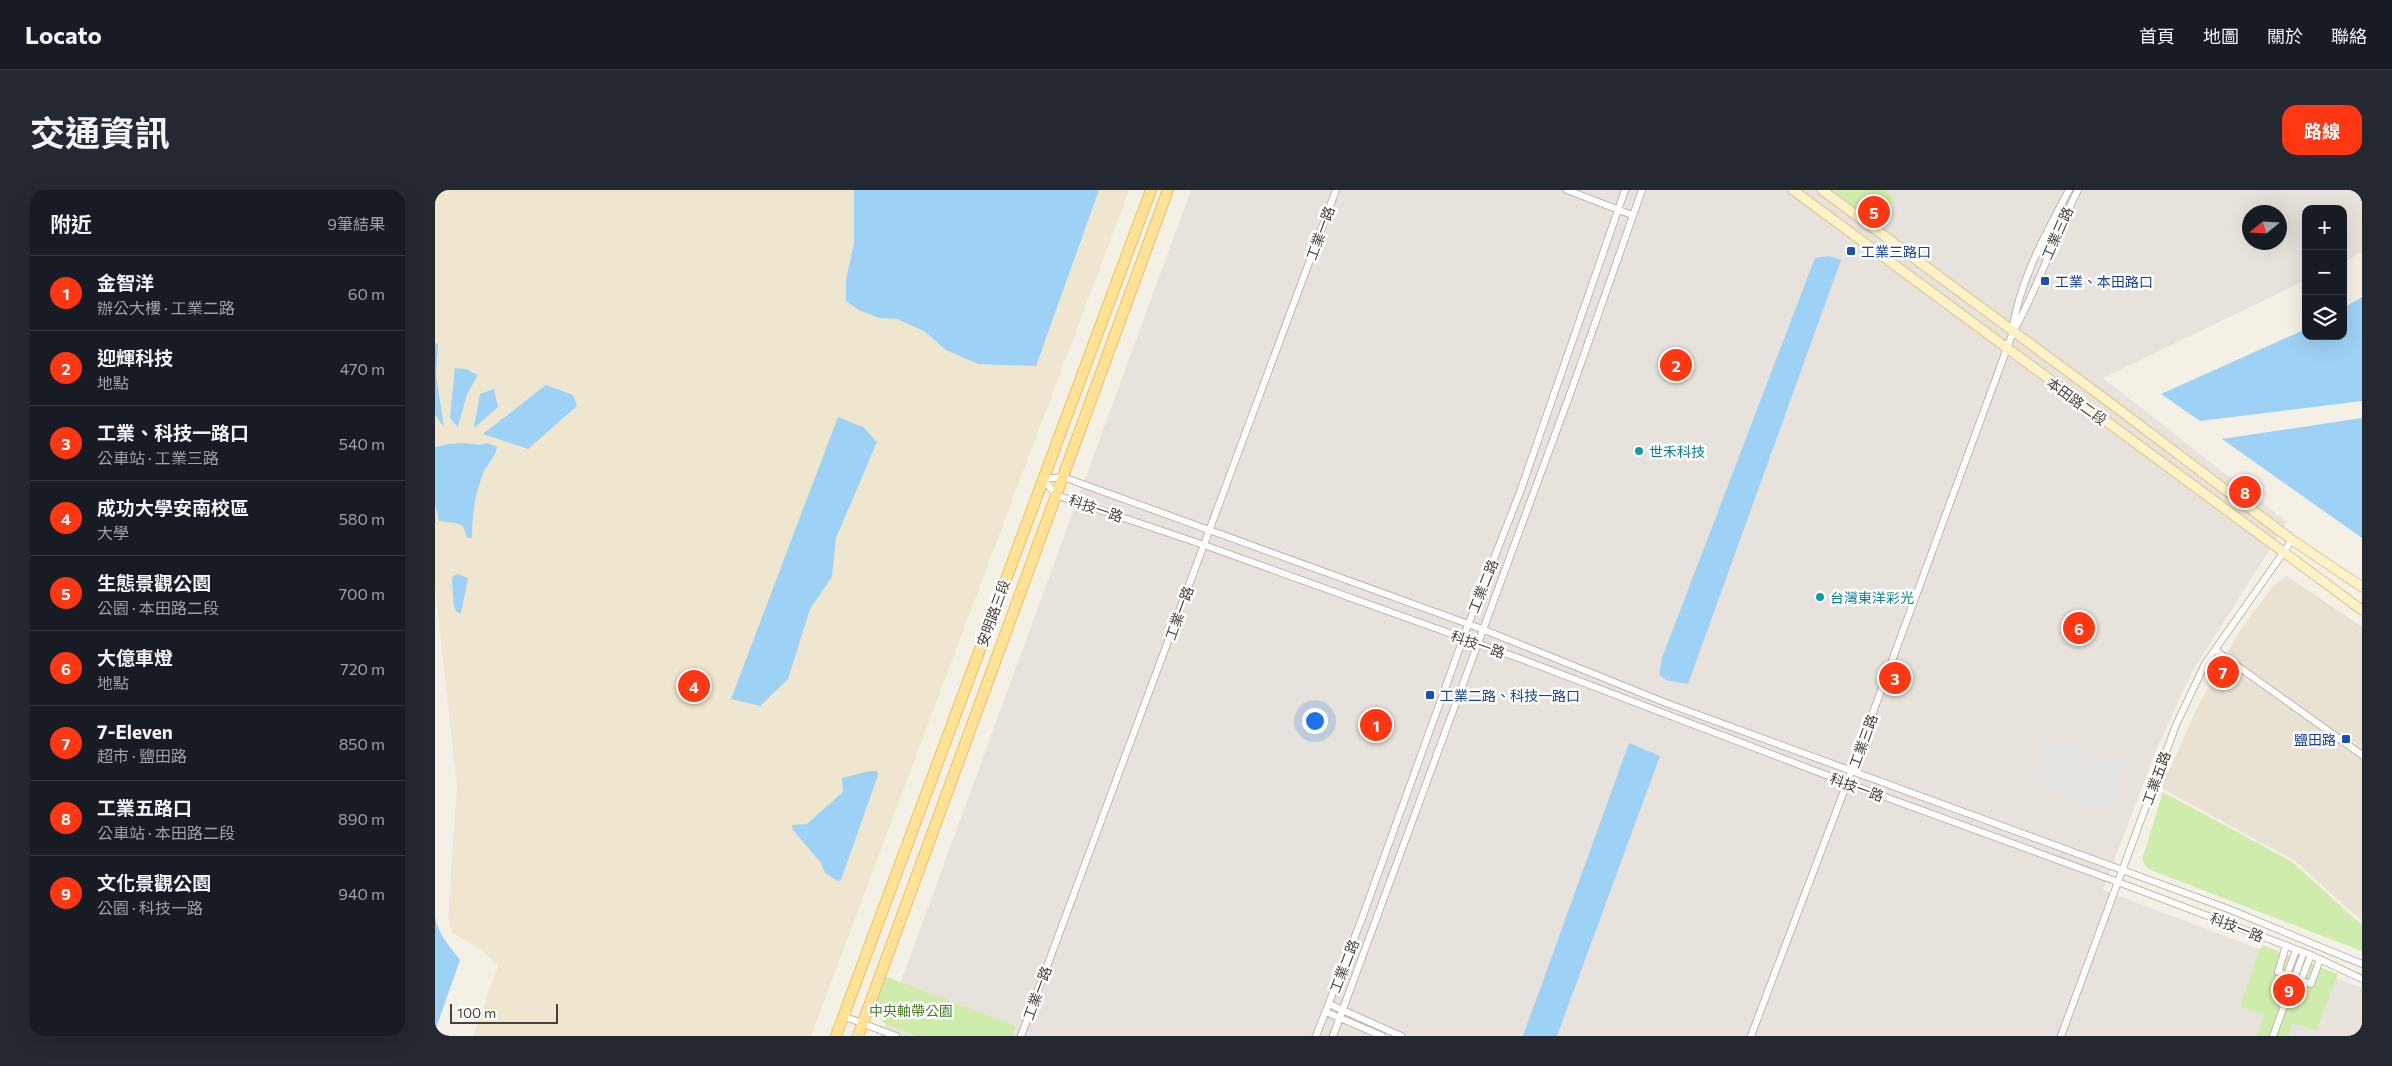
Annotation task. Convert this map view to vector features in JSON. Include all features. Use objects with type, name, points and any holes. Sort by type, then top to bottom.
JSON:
[{"type":"main road","name":"安明路三段","points":[[836,1036],[1151,190]]},
{"type":"main road","name":"安明路三段","points":[[858,1036],[1168,190]]},
{"type":"street","name":"工業一路","points":[[1021,1036],[1336,190]]},
{"type":"street","points":[[1567,190],[1632,215]]},
{"type":"street","name":"工業二路","points":[[1316,1036],[1468,624],[1520,492],[1625,190]]},
{"type":"street","name":"工業二路","points":[[1333,1036],[1573,386],[1642,190]]},
{"type":"street","name":"本田路二段","points":[[1793,190],[2362,610]]},
{"type":"street","name":"本田路二段","points":[[1822,190],[2292,540],[2362,587]]},
{"type":"street","name":"工業三路","points":[[2013,332],[2016,308],[2047,233],[2069,190]]},
{"type":"street","name":"工業三路","points":[[1751,1036],[1852,770],[2013,332],[2023,314],[2055,237],[2078,190]]},
{"type":"street","points":[[2058,211],[2066,214]]},
{"type":"street","points":[[2047,233],[2055,237]]},
{"type":"street","name":"科技一路","points":[[1043,479],[1063,477],[1482,629],[1666,703],[2226,908],[2362,964]]},
{"type":"street","name":"科技一路","points":[[1043,479],[1056,495],[1204,545],[1477,644],[1847,783],[2118,882],[2320,959],[2362,979]]},
{"type":"street","name":"工業五路","points":[[2061,1036],[2176,725],[2205,664],[2292,540]]},
{"type":"street","points":[[2215,650],[2362,755]]},
{"type":"street","points":[[2286,946],[2278,972],[2311,984],[2320,959]]},
{"type":"street","points":[[2294,978],[2295,950]]},
{"type":"street","points":[[2294,978],[2311,956]]},
{"type":"street","points":[[2273,1036],[2302,957]]},
{"type":"street","points":[[1329,1004],[1401,1036]]},
{"type":"street","points":[[1326,1012],[1382,1036]]},
{"type":"street","points":[[843,1016],[896,1036]]},
{"type":"shaded area","points":[[435,190],[1129,190],[811,1036],[473,1036],[498,966],[480,949],[452,933],[448,917],[457,785],[435,587]]},
{"type":"shaded area","points":[[1191,190],[2362,190],[2362,252],[2347,260],[2347,205],[2302,205],[2302,282],[2103,378],[2287,522],[2192,672],[2156,750],[2103,890],[2362,988],[2362,1036],[881,1036]]},
{"type":"shaded area","points":[[2287,576],[2362,627],[2362,921],[2295,861],[2161,788],[2198,706],[2237,635],[2272,587]]},
{"type":"shaded area","points":[[2044,736],[2128,764],[2109,813],[2029,783]]},
{"type":"green space","points":[[1833,190],[1883,190],[1894,197],[1879,226]]},
{"type":"green space","points":[[2163,792],[2291,861],[2362,925],[2362,951],[2148,869],[2142,860]]},
{"type":"green space","points":[[2262,945],[2338,974],[2316,1031],[2293,1023],[2288,1036],[2256,1036],[2264,1015],[2240,1006]]},
{"type":"green space","name":"中央軸帶公園","points":[[885,976],[1015,1026],[1012,1036],[917,1036],[882,1022],[878,1009],[875,1007]]},
{"type":"water","points":[[854,190],[1099,190],[1036,366],[978,364],[946,350],[924,331],[897,319],[879,318],[859,310],[846,301],[846,280],[854,243]]},
{"type":"water","points":[[1829,256],[1841,260],[1688,684],[1666,680],[1659,674],[1662,658],[1815,258]]},
{"type":"water","points":[[2362,297],[2362,401],[2200,421],[2161,394],[2302,331],[2302,340],[2347,340],[2347,306]]},
{"type":"water","points":[[435,343],[438,344],[436,374],[444,427],[435,415]]},
{"type":"water","points":[[455,368],[466,369],[478,375],[467,394],[458,427],[450,418]]},
{"type":"water","points":[[546,385],[573,395],[577,406],[528,449],[483,434]]},
{"type":"water","points":[[494,389],[498,407],[474,428],[480,394]]},
{"type":"water","points":[[838,417],[863,427],[877,442],[836,538],[832,577],[810,609],[788,679],[760,706],[731,699]]},
{"type":"water","points":[[2362,418],[2362,538],[2222,439]]},
{"type":"water","points":[[465,443],[479,445],[487,443],[497,447],[484,471],[478,488],[473,512],[472,538],[467,538],[463,526],[456,523],[439,521],[435,504],[435,447]]},
{"type":"water","points":[[458,574],[468,578],[461,613],[457,612],[454,608],[452,580],[453,576]]},
{"type":"water","points":[[1629,743],[1660,756],[1557,1036],[1523,1036]]},
{"type":"water","points":[[877,771],[878,775],[841,880],[838,881],[825,873],[821,863],[793,830],[792,825],[807,824],[843,792],[842,778]]},
{"type":"water","points":[[435,917],[442,935],[460,960],[435,1031]]},
{"type":"place","name":"生態景觀公園","points":[[1874,212]]},
{"type":"place","name":"工業三路口","points":[[1851,251]]},
{"type":"place","name":"工業、本田路口","points":[[2045,281]]},
{"type":"place","name":"迎輝科技","points":[[1676,365]]},
{"type":"place","name":"世禾科技","points":[[1639,451]]},
{"type":"place","name":"工業五路口","points":[[2245,492]]},
{"type":"place","name":"台灣東洋彩光","points":[[1820,597]]},
{"type":"place","name":"大億車燈","points":[[2079,628]]},
{"type":"place","name":"7-Eleven","points":[[2223,672]]},
{"type":"place","name":"工業、科技一路口","points":[[1895,678]]},
{"type":"place","name":"成功大學安南校區","points":[[694,686]]},
{"type":"place","name":"工業二路、科技一路口","points":[[1430,695]]},
{"type":"place","name":"金智洋","points":[[1376,725]]},
{"type":"place","name":"鹽田路","points":[[2346,739]]},
{"type":"place","name":"文化景觀公園","points":[[2289,990]]}]
